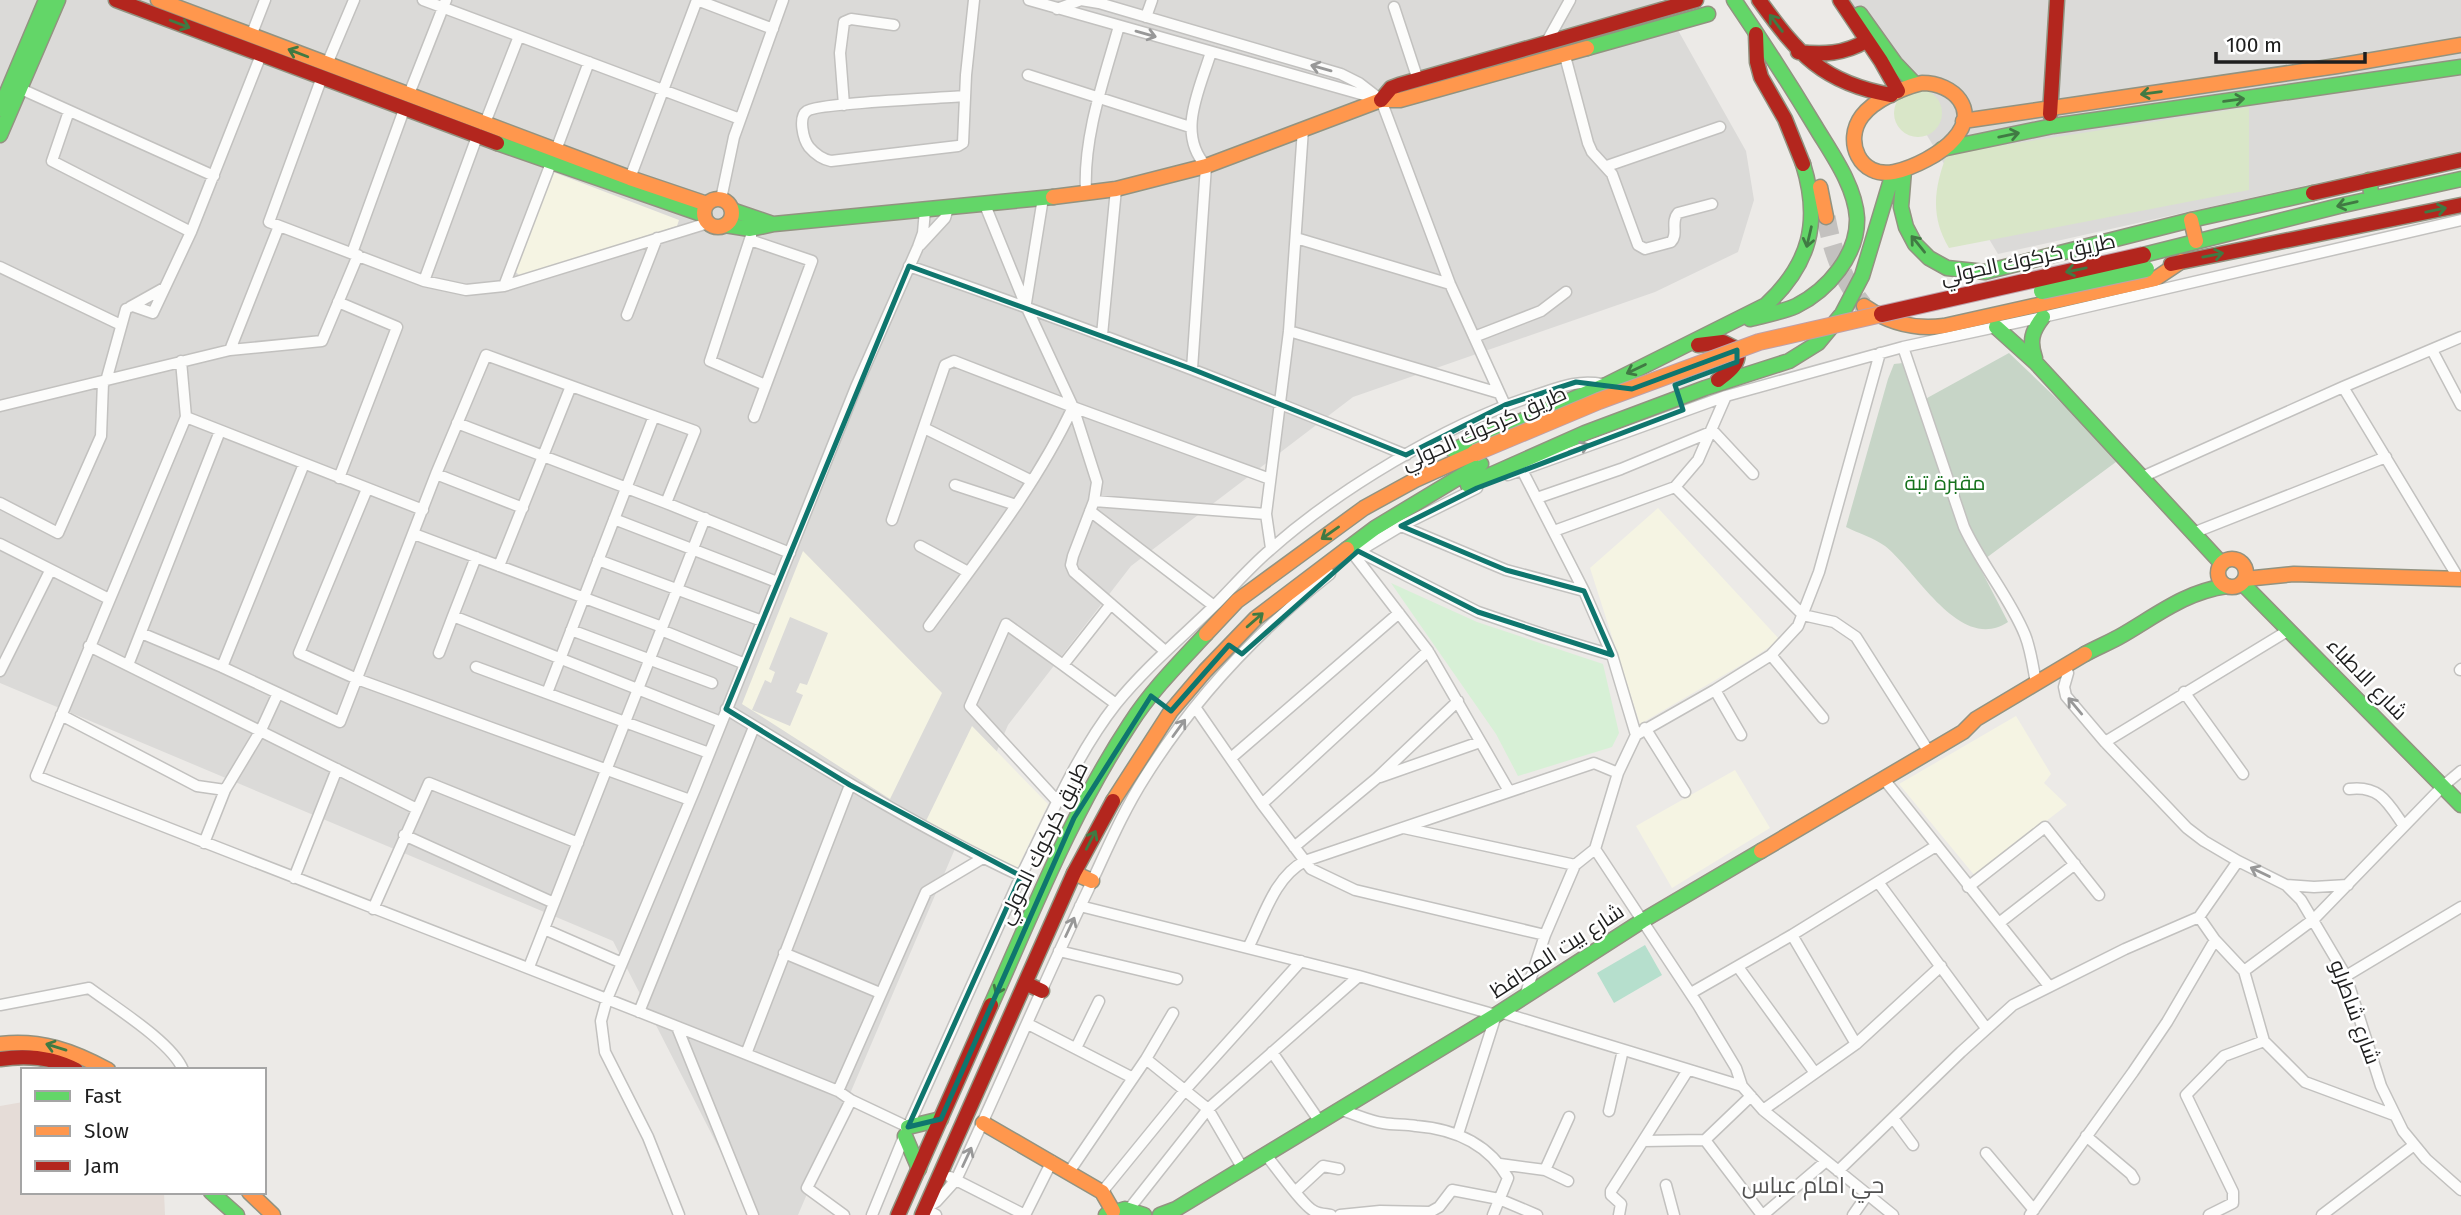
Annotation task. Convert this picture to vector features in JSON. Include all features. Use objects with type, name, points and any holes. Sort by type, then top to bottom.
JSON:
[{"type":"main road","points":[[0,135],[46,0]]},
{"type":"main road","points":[[0,109],[16,87],[58,0]]},
{"type":"main road","points":[[117,0],[261,54],[325,71],[379,90],[554,157],[714,210],[774,225]]},
{"type":"main road","points":[[158,0],[176,3],[325,71]]},
{"type":"main road","points":[[714,210],[716,227],[725,226],[751,235],[774,225],[985,205],[1116,189],[1206,166],[1381,100],[1400,100],[1565,56],[1696,0]]},
{"type":"main road","points":[[1724,326],[1786,310],[1823,288],[1841,267],[1856,233],[1856,211],[1832,156],[1734,0]]},
{"type":"main road","points":[[1759,0],[1798,52],[1819,70],[1844,85],[1874,93],[1895,93]]},
{"type":"main road","points":[[1840,0],[1881,61],[1895,93]]},
{"type":"main road","points":[[1850,0],[1895,63],[1915,84]]},
{"type":"main road","points":[[2053,126],[2049,107],[2057,0]]},
{"type":"main road","points":[[1381,100],[1391,88],[1545,45],[1708,15]]},
{"type":"main road","points":[[1761,40],[1772,73],[1810,150],[1826,218]]},
{"type":"main road","points":[[1364,509],[1380,490],[1427,463],[1662,357],[1766,305],[1788,286],[1800,267],[1812,226],[1811,212],[1801,158],[1786,120],[1759,71],[1761,40]]},
{"type":"main road","points":[[1798,52],[1820,56],[1837,54],[1866,41]]},
{"type":"main road","points":[[1963,121],[2461,45]]},
{"type":"main road","points":[[1942,149],[2053,126],[2461,67]]},
{"type":"main road","points":[[1937,83],[1950,88],[1962,104],[1963,121],[1956,136],[1942,149],[1898,172],[1874,172],[1864,166],[1853,144],[1854,129],[1860,116],[1895,93],[1915,84],[1937,83]]},
{"type":"main road","points":[[1832,156],[1853,144]]},
{"type":"main road","points":[[554,157],[630,178],[714,210]]},
{"type":"main road","points":[[1898,172],[1901,207],[1906,227],[1915,244],[1929,258],[1947,268],[1985,272],[2191,220],[2461,160]]},
{"type":"main road","points":[[1708,386],[1796,357],[1829,334],[1857,285],[1898,172]]},
{"type":"main road","name":"طريق كركوك الحولي","points":[[898,1215],[1074,818],[1115,747],[1151,696],[1237,601],[1364,509],[1415,480],[1766,353],[2144,262],[2196,242],[2461,179]]},
{"type":"main road","points":[[2369,180],[2372,198]]},
{"type":"main road","name":"طريق كركوك الحولي","points":[[2144,262],[2182,261],[2461,205]]},
{"type":"main road","points":[[2191,220],[2196,242]]},
{"type":"main road","points":[[1864,306],[1895,324],[1920,328],[1944,326],[2155,279],[2182,261]]},
{"type":"main road","points":[[2036,363],[2029,341],[2032,330],[2043,317]]},
{"type":"main road","points":[[1996,327],[2036,363],[2193,533],[2221,566],[2219,579],[2239,578]]},
{"type":"main road","points":[[1375,528],[1402,519],[1514,463],[1681,404],[1735,366],[1738,353],[1734,345],[1719,340],[1662,357]]},
{"type":"main road","name":"طريق كركوك الحولي","points":[[928,1213],[949,1176],[1025,983],[1074,873],[1120,787],[1171,711],[1236,649],[1256,618],[1375,528],[1478,458]]},
{"type":"main road","name":"شارع بيت المحافظ","points":[[1963,732],[1976,730],[2108,648],[2118,638],[2191,593],[2204,579],[2232,560],[2239,578]]},
{"type":"main road","name":"شارع بيت المحافظ","points":[[2191,593],[2239,578],[2294,574],[2460,579]]},
{"type":"main road","name":"شارع الاطباء","points":[[2239,578],[2461,805]]},
{"type":"main road","name":"شارع بيت المحافظ","points":[[1160,1215],[1173,1212],[1498,1013],[1642,920],[1963,732],[1976,719],[2036,683],[2108,641],[2118,638]]},
{"type":"main road","points":[[1151,696],[1171,711]]},
{"type":"main road","points":[[1074,873],[1092,881]]},
{"type":"main road","points":[[1025,983],[1042,991]]},
{"type":"main road","points":[[0,1044],[22,1041],[43,1043],[68,1050],[104,1068]]},
{"type":"main road","points":[[0,1059],[20,1056],[43,1058],[70,1068]]},
{"type":"main road","points":[[919,1169],[906,1131],[941,1119]]},
{"type":"main road","points":[[983,1123],[1102,1192],[1123,1212]]},
{"type":"main road","points":[[213,1194],[237,1215]]},
{"type":"main road","points":[[251,1194],[273,1215]]},
{"type":"street","points":[[251,36],[265,0]]},
{"type":"street","points":[[354,0],[269,222],[424,281],[466,290],[504,286],[657,238],[714,210],[734,137],[783,0]]},
{"type":"street","points":[[424,0],[445,4],[519,36],[740,119]]},
{"type":"street","points":[[630,178],[697,0],[773,29]]},
{"type":"street","points":[[965,96],[809,109],[804,115],[804,139],[822,159],[835,161],[961,145],[965,138],[965,96],[974,0]]},
{"type":"street","points":[[1029,0],[1381,100]]},
{"type":"street","points":[[1057,9],[1070,3],[1089,0],[1352,78],[1381,100],[1450,284],[1505,405]]},
{"type":"street","points":[[1146,17],[1152,0]]},
{"type":"street","points":[[1545,45],[1570,0]]},
{"type":"street","points":[[0,406],[230,350],[323,341],[407,101],[445,4]]},
{"type":"street","points":[[1394,7],[1418,80]]},
{"type":"street","points":[[844,105],[839,53],[844,22],[851,19],[894,26]]},
{"type":"street","points":[[1086,192],[1085,169],[1119,26]]},
{"type":"street","points":[[1184,45],[1188,30]]},
{"type":"street","points":[[424,281],[519,36]]},
{"type":"street","points":[[1192,369],[1206,166],[1197,157],[1192,145],[1190,127],[1211,52]]},
{"type":"street","points":[[108,319],[129,307],[153,313],[191,232],[261,54]]},
{"type":"street","points":[[1565,56],[1588,143],[1592,152],[1612,173],[1636,242],[1641,248],[1671,242],[1676,236],[1674,220],[1678,213],[1712,204]]},
{"type":"street","points":[[504,286],[589,62]]},
{"type":"street","points":[[1028,75],[1190,127]]},
{"type":"street","points":[[16,87],[214,176]]},
{"type":"street","points":[[69,111],[52,161],[191,232]]},
{"type":"street","points":[[1606,166],[1720,127]]},
{"type":"street","points":[[1271,548],[1266,514],[1289,331],[1303,129]]},
{"type":"street","points":[[1102,335],[1116,189]]},
{"type":"street","points":[[1026,306],[1043,198]]},
{"type":"street","points":[[985,205],[1026,306],[1073,407],[1097,482],[1092,506],[1071,565],[1077,576],[1165,651]]},
{"type":"street","points":[[918,247],[943,221],[948,208]]},
{"type":"street","points":[[679,1215],[648,1137],[605,1052],[601,1021],[607,999],[856,387],[918,247],[925,210]]},
{"type":"street","points":[[1052,1161],[1025,1215],[949,1176],[983,1123],[1059,951],[1137,790],[1236,649],[1356,553],[1401,526],[1476,488],[1681,404],[1726,396],[1903,347],[2461,220]]},
{"type":"street","points":[[230,350],[279,226]]},
{"type":"street","points":[[754,417],[812,261],[751,235],[710,361],[765,386]]},
{"type":"street","points":[[627,315],[657,238]]},
{"type":"street","points":[[1296,239],[1450,284]]},
{"type":"street","points":[[909,266],[1026,306],[1192,369],[1406,455]]},
{"type":"street","points":[[0,267],[121,325]]},
{"type":"street","points":[[1474,337],[1541,311],[1566,292]]},
{"type":"street","points":[[338,302],[397,327],[339,478]]},
{"type":"street","points":[[0,503],[58,533],[101,436],[104,382],[129,307]]},
{"type":"street","points":[[1289,331],[1499,393]]},
{"type":"street","points":[[2142,477],[2461,337]]},
{"type":"street","points":[[1903,347],[1964,527],[2019,622],[2031,653],[2036,683]]},
{"type":"street","points":[[2432,350],[2461,405]]},
{"type":"street","points":[[1525,996],[1545,935],[1575,865],[1595,849],[1618,773],[1641,732],[1771,655],[1791,635],[1803,615],[1819,572],[1880,354]]},
{"type":"street","points":[[141,633],[340,722],[436,474],[486,355],[695,431],[666,503]]},
{"type":"street","points":[[892,520],[944,365],[954,360],[1270,479]]},
{"type":"street","points":[[181,361],[186,417],[36,776],[373,909],[529,967],[838,1091],[906,1131]]},
{"type":"street","points":[[872,1215],[906,1131],[1021,876],[1058,802],[1116,704],[1165,651],[1271,548],[1326,506],[1406,455],[1505,405],[1576,382],[1606,384]]},
{"type":"street","points":[[499,566],[570,386]]},
{"type":"street","points":[[2343,387],[2460,579]]},
{"type":"street","points":[[1554,531],[1675,487],[1698,460],[1713,431],[1726,396]]},
{"type":"street","points":[[929,626],[1032,481],[1059,438],[1073,407]]},
{"type":"street","points":[[547,693],[654,416]]},
{"type":"street","points":[[186,417],[423,510]]},
{"type":"street","points":[[457,423],[790,553]]},
{"type":"street","points":[[924,428],[1032,481]]},
{"type":"street","points":[[128,665],[220,431]]},
{"type":"street","points":[[1713,431],[1753,474]]},
{"type":"street","points":[[1537,498],[1621,469],[1713,431]]},
{"type":"street","points":[[2193,533],[2386,457]]},
{"type":"street","points":[[222,667],[304,464]]},
{"type":"street","points":[[1522,470],[1584,591],[1612,654],[1641,732],[1685,792]]},
{"type":"street","points":[[436,474],[523,508]]},
{"type":"street","points":[[955,485],[1016,505]]},
{"type":"street","points":[[1675,487],[1803,615],[1828,619],[1856,637],[1929,752]]},
{"type":"street","points":[[367,489],[299,653],[357,679],[690,800]]},
{"type":"street","points":[[1092,506],[1266,514]]},
{"type":"street","points":[[1092,506],[1214,606]]},
{"type":"street","points":[[529,967],[705,518]]},
{"type":"street","points":[[614,519],[777,582]]},
{"type":"street","points":[[1401,526],[1506,570],[1584,591]]},
{"type":"street","points":[[414,534],[584,598],[744,664]]},
{"type":"street","points":[[0,544],[109,599]]},
{"type":"street","points":[[920,545],[968,572]]},
{"type":"street","points":[[1356,553],[1428,651],[1509,791]]},
{"type":"street","points":[[1356,553],[1478,612],[1612,654]]},
{"type":"street","points":[[439,653],[476,557]]},
{"type":"street","points":[[598,560],[762,621]]},
{"type":"street","points":[[0,671],[50,571]]},
{"type":"street","points":[[1063,665],[1111,604]]},
{"type":"street","points":[[1231,758],[1399,612]]},
{"type":"street","points":[[453,616],[721,722]]},
{"type":"street","points":[[1058,802],[970,706],[1006,624],[1116,704]]},
{"type":"street","points":[[571,630],[712,683]]},
{"type":"street","points":[[2105,742],[2289,630]]},
{"type":"street","points":[[89,646],[417,808]]},
{"type":"street","points":[[1262,804],[1428,651]]},
{"type":"street","points":[[1771,655],[1823,718]]},
{"type":"street","points":[[476,667],[709,753]]},
{"type":"street","name":"شارع شاطرلو","points":[[2068,673],[2064,687],[2066,696],[2105,742],[2187,828],[2238,862],[2286,885],[2301,900],[2346,976],[2381,1086],[2394,1115],[2426,1159],[2461,1190]]},
{"type":"street","points":[[1715,690],[1741,734]]},
{"type":"street","points":[[2184,692],[2243,774]]},
{"type":"street","points":[[204,843],[225,790],[261,730],[278,693]]},
{"type":"street","points":[[1294,847],[1377,778],[1458,701]]},
{"type":"street","points":[[1195,707],[1311,869],[1355,890],[1545,935]]},
{"type":"street","points":[[726,709],[850,785],[1021,876]]},
{"type":"street","points":[[61,715],[197,786],[225,790]]},
{"type":"street","points":[[639,1012],[754,726]]},
{"type":"street","points":[[1377,778],[1480,742]]},
{"type":"street","points":[[1248,948],[1283,879],[1305,862],[1594,763],[1618,773]]},
{"type":"street","points":[[294,878],[337,769]]},
{"type":"street","points":[[2244,971],[2314,919],[2443,786],[2461,771]]},
{"type":"street","points":[[1883,778],[2049,986]]},
{"type":"street","points":[[373,909],[429,783],[578,843]]},
{"type":"street","points":[[746,1054],[850,785]]},
{"type":"street","points":[[2349,789],[2363,787],[2385,797],[2404,826]]},
{"type":"street","points":[[1402,827],[1575,865]]},
{"type":"street","points":[[1968,887],[2045,827],[2099,895]]},
{"type":"street","points":[[404,835],[554,903]]},
{"type":"street","points":[[1690,993],[1792,935],[1936,846]]},
{"type":"street","points":[[1595,849],[1727,1051],[1742,1086],[1763,1110],[1893,1215]]},
{"type":"street","points":[[838,1091],[926,892],[984,858]]},
{"type":"street","points":[[1838,1171],[2013,1005],[2125,949],[2199,917],[2238,862]]},
{"type":"street","points":[[1999,923],[2075,864]]},
{"type":"street","points":[[1878,882],[1986,1028]]},
{"type":"street","points":[[2286,885],[2348,885]]},
{"type":"street","points":[[1080,906],[1498,1013],[1742,1086]]},
{"type":"street","points":[[2346,976],[2461,907]]},
{"type":"street","points":[[2199,917],[2215,940],[2244,971],[2264,1041],[2305,1082],[2394,1115]]},
{"type":"street","points":[[544,929],[622,962]]},
{"type":"street","points":[[1792,935],[1856,1044]]},
{"type":"street","points":[[1986,1153],[2032,1212],[2167,1022],[2215,940]]},
{"type":"street","points":[[1059,951],[1177,979]]},
{"type":"street","points":[[784,953],[880,993]]},
{"type":"street","points":[[1102,1192],[1186,1089],[1301,961]]},
{"type":"street","points":[[1763,1110],[1856,1044],[1941,966]]},
{"type":"street","points":[[1738,967],[1815,1073]]},
{"type":"street","points":[[1123,1212],[1208,1109],[1359,976]]},
{"type":"street","points":[[0,1005],[89,988],[155,1037],[180,1060],[182,1068]]},
{"type":"street","points":[[1076,1048],[1099,1001]]},
{"type":"street","points":[[1069,1172],[1146,1059],[1173,1013]]},
{"type":"street","points":[[1458,1134],[1498,1013]]},
{"type":"street","points":[[1028,1024],[1133,1078]]},
{"type":"street","points":[[677,1027],[753,1215]]},
{"type":"street","points":[[2209,1215],[2233,1203],[2233,1192],[2186,1095],[2224,1056],[2264,1041]]},
{"type":"street","points":[[1609,1111],[1623,1050]]},
{"type":"street","points":[[1272,1052],[1320,1122]]},
{"type":"street","points":[[1146,1059],[1208,1109],[1243,1169]]},
{"type":"street","points":[[1619,1215],[1621,1203],[1611,1195],[1611,1191],[1688,1070]]},
{"type":"street","points":[[1643,1141],[1705,1140],[1751,1096]]},
{"type":"street","points":[[844,1215],[807,1188],[851,1100]]},
{"type":"street","points":[[1341,1110],[1379,1122],[1440,1129],[1458,1134],[1478,1145],[1500,1164],[1508,1178],[1493,1215]]},
{"type":"street","points":[[1545,1170],[1569,1117]]},
{"type":"street","points":[[1893,1118],[1913,1145]]},
{"type":"street","points":[[2087,1136],[2134,1179]]},
{"type":"street","points":[[1705,1140],[1763,1215],[1825,1162]]},
{"type":"street","points":[[2322,1215],[2414,1144]]},
{"type":"street","points":[[1266,1155],[1302,1201],[1314,1211],[1331,1215]]},
{"type":"street","points":[[1500,1164],[1545,1170],[1568,1181]]},
{"type":"street","points":[[1296,1191],[1323,1166],[1339,1169]]},
{"type":"street","points":[[1666,1185],[1674,1215]]},
{"type":"street","points":[[1340,1215],[1370,1211],[1432,1212],[1452,1190],[1499,1199],[1537,1215]]},
{"type":"street","points":[[1853,1215],[1867,1195]]},
{"type":"highlighted area","points":[[909,266],[1192,369],[1406,455],[1505,405],[1576,382],[1632,389],[1737,350],[1737,362],[1675,385],[1683,410],[1477,488],[1401,526],[1506,570],[1584,591],[1612,655],[1478,612],[1358,551],[1242,654],[1229,645],[1171,711],[1151,696],[1074,818],[941,1119],[908,1127],[1021,876],[850,785],[726,709]]},
{"type":"shaded area","points":[[0,0],[1661,0],[1746,151],[1754,200],[1738,252],[1655,292],[1353,397],[1131,566],[1008,725],[798,1215],[753,1215],[613,941],[0,683]]},
{"type":"shaded area","points":[[1846,0],[2461,0],[2461,151],[1998,254]]},
{"type":"shaded area","points":[[553,172],[679,220],[677,226],[520,276],[515,271]]},
{"type":"shaded area","points":[[1658,508],[1780,640],[1640,724],[1590,568]]},
{"type":"shaded area","points":[[803,551],[942,693],[890,799],[742,704]],"holes":[[[790,617],[828,633],[807,685],[800,683],[796,692],[803,695],[790,726],[752,710],[765,680],[771,683],[775,672],[769,669]]]},
{"type":"shaded area","points":[[2016,716],[2051,774],[2044,783],[2067,805],[1975,876],[1899,784]]},
{"type":"shaded area","points":[[972,726],[1048,804],[1017,869],[926,821]]},
{"type":"shaded area","points":[[1735,770],[1770,828],[1672,888],[1636,826]]},
{"type":"shaded area","points":[[21,1102],[21,1194],[164,1194],[165,1215],[0,1215],[0,1106]]},
{"type":"green space","points":[[1918,89],[1935,96],[1942,113],[1935,130],[1918,137],[1901,130],[1894,113],[1901,96]]},
{"type":"green space","points":[[2249,107],[2249,190],[1949,248],[1943,236],[1936,202],[1939,179],[1947,154]]},
{"type":"green space","name":"مقبرة تبة","points":[[2009,353],[2120,459],[1978,564],[2008,622],[1990,629],[1973,627],[1956,618],[1940,605],[1885,546],[1846,527],[1894,364],[1903,363],[1918,403]]},
{"type":"green space","points":[[1391,583],[1477,622],[1603,664],[1619,733],[1612,747],[1518,776],[1496,734]]},
{"type":"green space","points":[[1645,945],[1662,975],[1614,1003],[1597,973]]},
{"type":"tunnel","points":[[1826,217],[1839,264],[1863,305]]},
{"type":"traffic: fast","points":[[0,109],[46,0]]},
{"type":"traffic: fast","points":[[0,135],[58,0]]},
{"type":"traffic: fast","points":[[1734,0],[1835,158],[1852,194],[1857,218],[1856,232],[1847,258],[1830,281],[1796,306],[1750,319]]},
{"type":"traffic: fast","points":[[1587,48],[1708,14]]},
{"type":"traffic: fast","points":[[1860,14],[1895,63],[1915,84]]},
{"type":"traffic: fast","points":[[1942,149],[2053,126],[2461,67]]},
{"type":"traffic: fast","points":[[497,143],[704,215]]},
{"type":"traffic: fast","points":[[1453,450],[1606,385],[1766,305],[1793,274],[1808,241],[1811,205],[1803,164]]},
{"type":"traffic: fast","points":[[1904,170],[1901,207],[1906,227],[1915,244],[1929,258],[1947,268],[1985,272],[2191,220],[2313,193]]},
{"type":"traffic: fast","points":[[1468,485],[1585,433],[1705,388],[1789,361],[1818,343],[1842,314],[1862,276],[1893,173]]},
{"type":"traffic: fast","points":[[2143,255],[2461,179]]},
{"type":"traffic: fast","points":[[2369,180],[2372,198]]},
{"type":"traffic: fast","points":[[725,225],[750,229],[774,224],[1053,197]]},
{"type":"traffic: fast","points":[[732,210],[773,224]]},
{"type":"traffic: fast","points":[[2042,291],[2146,269]]},
{"type":"traffic: fast","points":[[2035,358],[2033,336],[2043,317]]},
{"type":"traffic: fast","points":[[1996,327],[2036,363],[2222,564]]},
{"type":"traffic: fast","points":[[1347,549],[1375,528],[1481,464]]},
{"type":"traffic: fast","points":[[2242,583],[2461,805]]},
{"type":"traffic: fast","points":[[2085,654],[2184,599],[2227,586]]},
{"type":"traffic: fast","points":[[991,1005],[1072,826],[1109,757],[1147,700],[1206,634]]},
{"type":"traffic: fast","points":[[1160,1215],[1176,1209],[1496,1015],[1642,921],[1761,851]]},
{"type":"traffic: fast","points":[[908,1127],[941,1119]]},
{"type":"traffic: fast","points":[[905,1136],[919,1169]]},
{"type":"traffic: fast","points":[[213,1194],[237,1215]]},
{"type":"traffic: fast","points":[[1106,1215],[1125,1209],[1144,1215]]},
{"type":"traffic: slow","points":[[158,0],[630,178],[707,204]]},
{"type":"traffic: slow","points":[[1963,121],[2461,45]]},
{"type":"traffic: slow","points":[[1053,197],[1116,189],[1206,166],[1381,100],[1400,100],[1587,48]]},
{"type":"traffic: slow","points":[[1922,83],[1944,88],[1960,100],[1964,109],[1961,128],[1948,145],[1918,164],[1894,172],[1872,170],[1858,156],[1855,147],[1854,136],[1862,116],[1889,95],[1922,83]]},
{"type":"traffic: slow","points":[[1820,187],[1826,217]]},
{"type":"traffic: slow","points":[[718,199],[728,203],[732,213],[728,223],[718,227],[708,223],[704,213],[708,203],[718,199]]},
{"type":"traffic: slow","points":[[2191,220],[2196,241]]},
{"type":"traffic: slow","points":[[1864,306],[1902,324],[1944,326],[2155,279],[2182,261]]},
{"type":"traffic: slow","points":[[1475,453],[1599,401],[1759,342],[1882,314]]},
{"type":"traffic: slow","points":[[1206,634],[1237,601],[1364,508],[1415,480],[1475,453]]},
{"type":"traffic: slow","points":[[1113,801],[1171,711],[1205,671],[1256,618],[1347,549]]},
{"type":"traffic: slow","points":[[2232,559],[2242,563],[2246,573],[2242,583],[2232,587],[2222,583],[2218,573],[2222,563],[2232,559]]},
{"type":"traffic: slow","points":[[2245,579],[2294,574],[2461,579]]},
{"type":"traffic: slow","points":[[1761,851],[1963,732],[1976,719],[2085,654]]},
{"type":"traffic: slow","points":[[1074,873],[1092,881]]},
{"type":"traffic: slow","points":[[0,1044],[43,1045],[82,1057],[104,1068]]},
{"type":"traffic: slow","points":[[983,1123],[1102,1192],[1113,1211]]},
{"type":"traffic: slow","points":[[251,1194],[273,1215]]},
{"type":"traffic: jam","points":[[116,0],[497,143]]},
{"type":"traffic: jam","points":[[1381,100],[1391,88],[1399,85],[1696,0]]},
{"type":"traffic: jam","points":[[1759,0],[1800,51],[1814,63],[1847,83],[1891,95]]},
{"type":"traffic: jam","points":[[1840,0],[1898,91]]},
{"type":"traffic: jam","points":[[2050,114],[2057,0]]},
{"type":"traffic: jam","points":[[1756,34],[1757,62],[1761,77],[1785,119],[1803,164]]},
{"type":"traffic: jam","points":[[1798,52],[1833,52],[1850,49],[1866,41]]},
{"type":"traffic: jam","points":[[2313,193],[2461,160]]},
{"type":"traffic: jam","points":[[2171,264],[2461,205]]},
{"type":"traffic: jam","points":[[1882,314],[2143,255]]},
{"type":"traffic: jam","points":[[1698,345],[1723,342],[1737,349],[1735,363],[1718,380]]},
{"type":"traffic: jam","points":[[922,1215],[1074,873],[1113,801]]},
{"type":"traffic: jam","points":[[1025,983],[1042,991]]},
{"type":"traffic: jam","points":[[898,1215],[991,1005]]},
{"type":"traffic: jam","points":[[0,1059],[39,1058],[71,1068]]},
{"type":"district","name":"حي امام عباس","points":[[1813,1185]]}]
